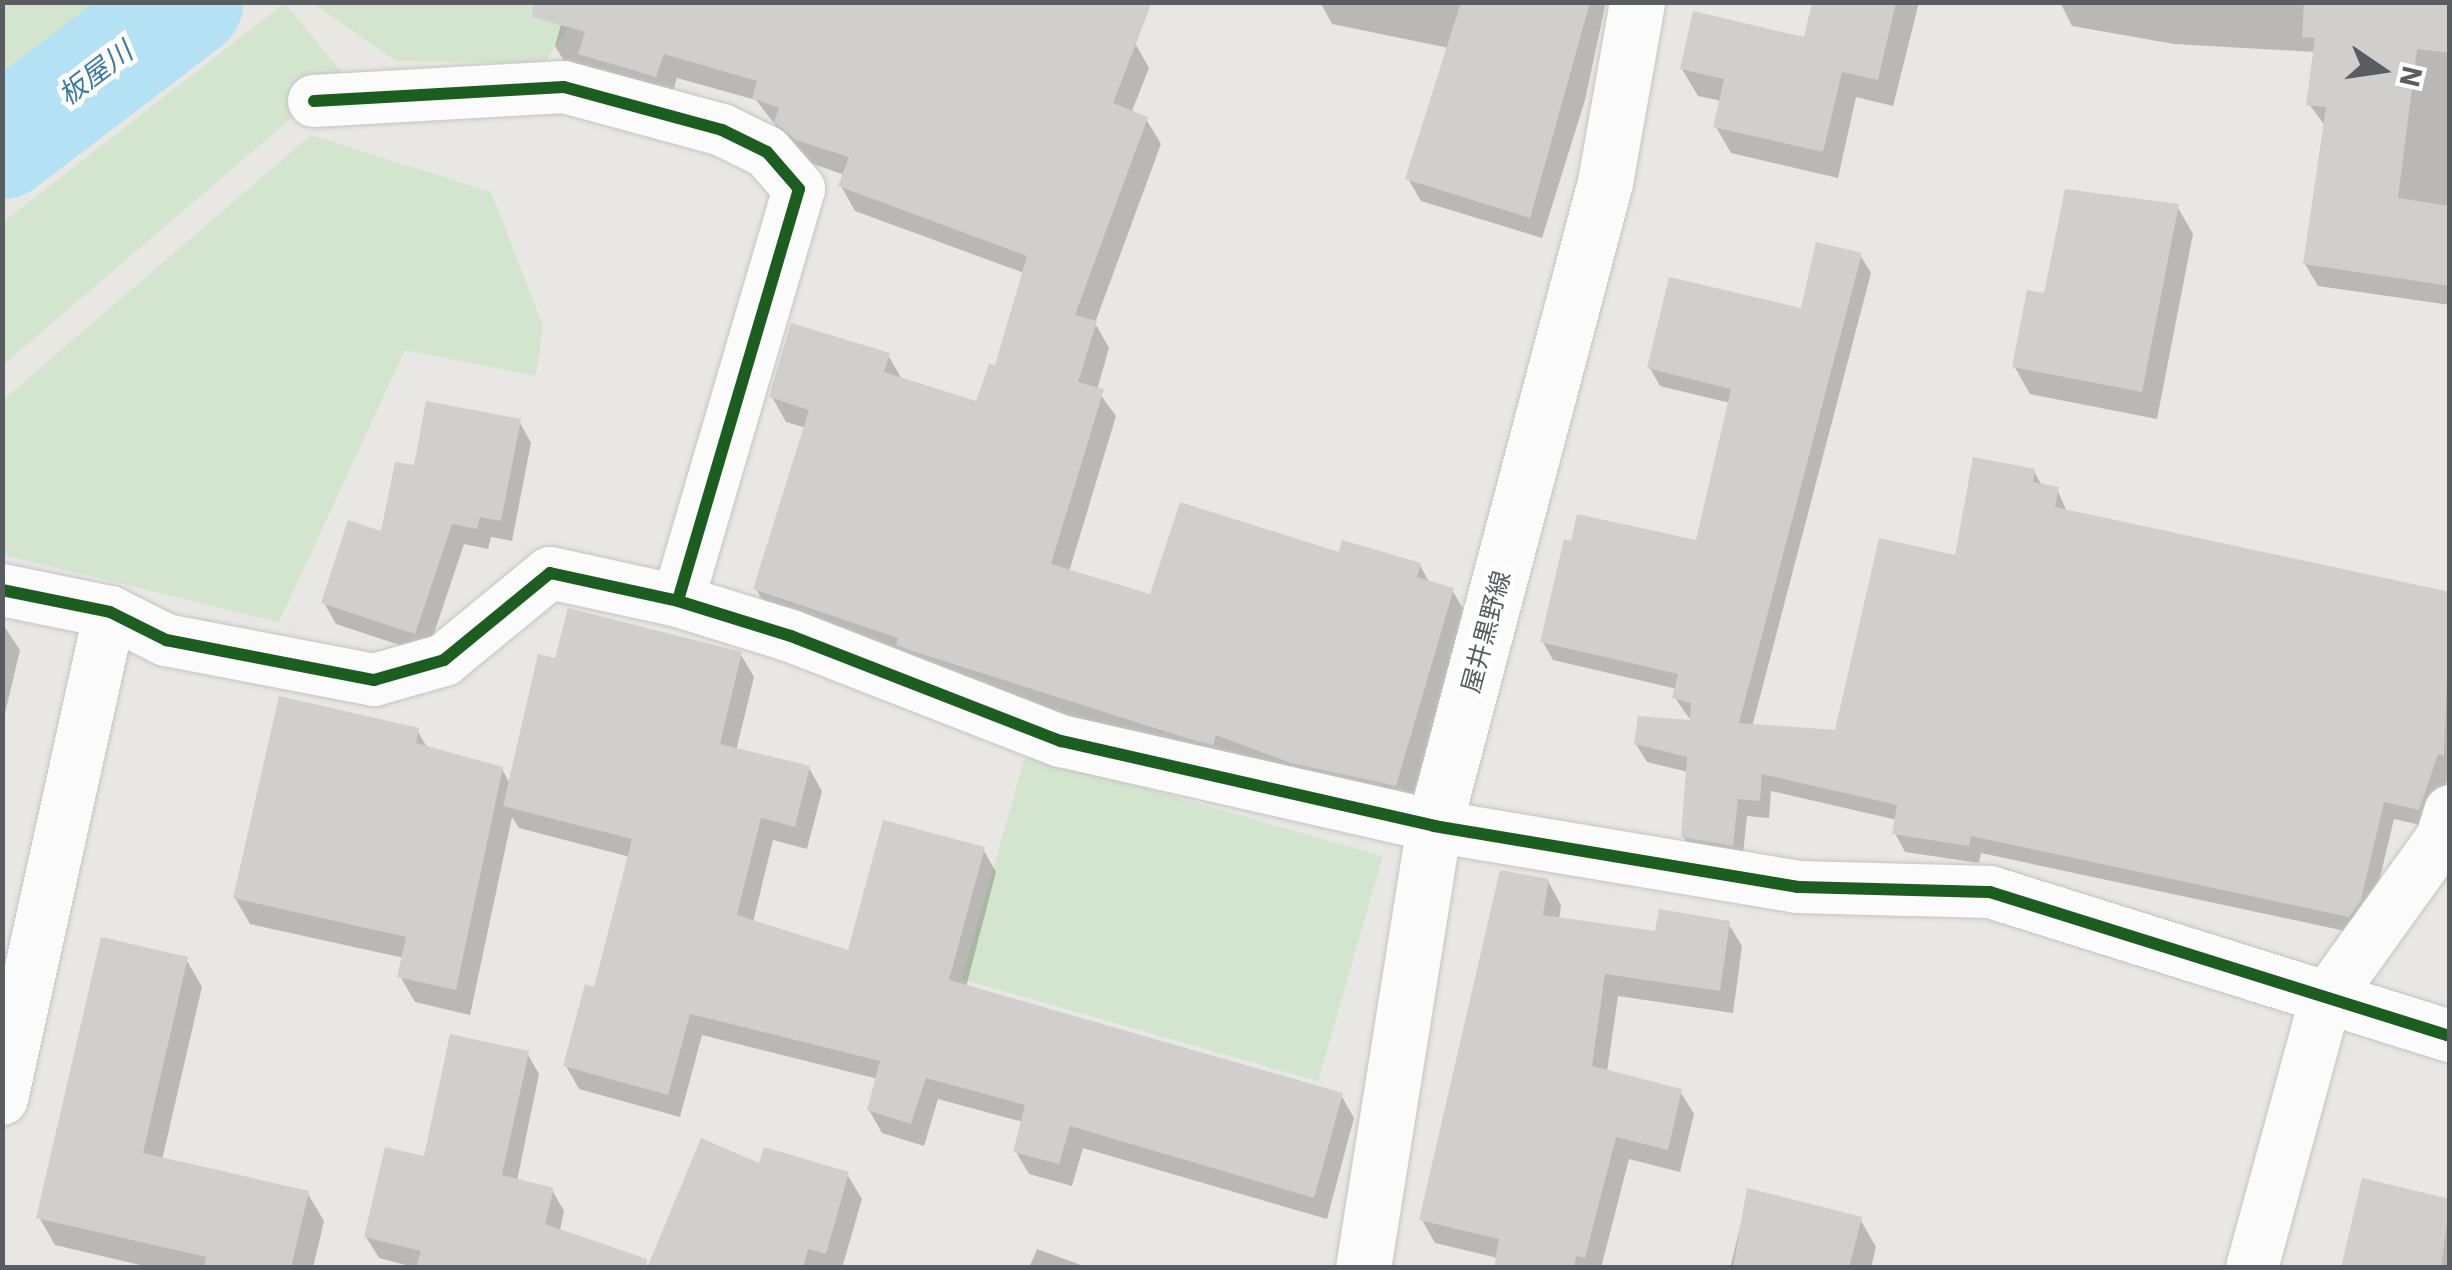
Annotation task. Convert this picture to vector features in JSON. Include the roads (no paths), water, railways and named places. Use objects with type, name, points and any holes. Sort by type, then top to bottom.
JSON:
[{"type":"main road","name":"屋井黒野線","points":[[1362,1268],[1434,826],[1604,182],[1637,2]]},
{"type":"street","points":[[314,101],[564,87],[722,130],[767,152],[799,189],[678,601]]},
{"type":"street","points":[[2,590],[110,612],[166,640],[374,680],[444,660],[550,573],[678,601],[791,636],[1061,741],[1434,826],[1796,887],[1990,892],[2325,1001],[2450,1036]]},
{"type":"street","points":[[2,1099],[110,612]]},
{"type":"street","points":[[2252,1268],[2325,1001],[2432,854],[2450,811]]},
{"type":"waterway","name":"板屋川","points":[[2,143],[187,2]]}]
